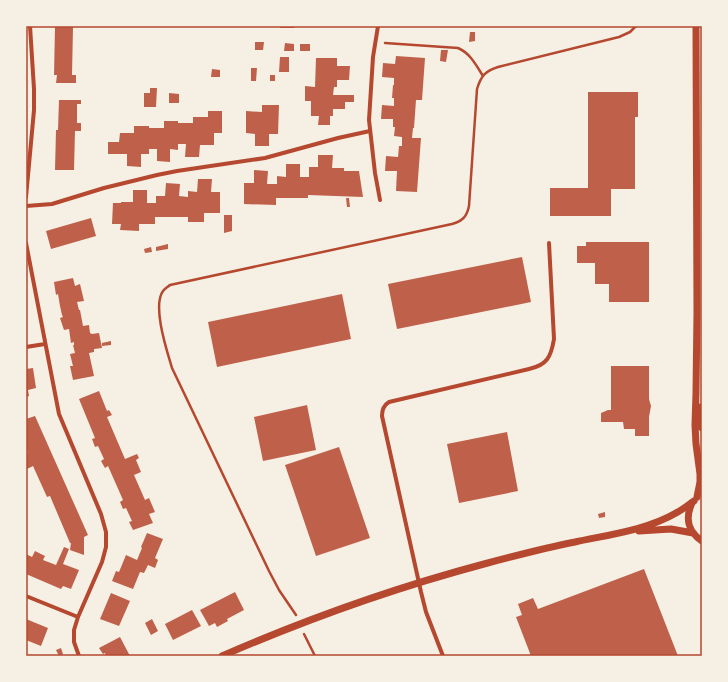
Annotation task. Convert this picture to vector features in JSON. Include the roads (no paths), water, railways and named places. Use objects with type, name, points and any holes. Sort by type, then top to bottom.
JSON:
[{"type":"street","points":[[26,197],[34,105],[30,26]]},
{"type":"street","points":[[378,26],[373,57],[369,120],[380,200]]},
{"type":"street","points":[[696,26],[695,425],[700,482],[698,497],[689,510],[688,518],[693,533],[702,541]]},
{"type":"street","points":[[26,206],[59,203],[104,188],[157,174],[265,158],[370,131]]},
{"type":"street","points":[[26,243],[59,414],[101,514],[106,532],[106,547],[102,562],[78,617],[74,630],[75,646],[79,656]]},
{"type":"street","points":[[443,656],[426,612],[418,582],[382,416],[383,408],[389,402],[535,368],[546,361],[549,358],[554,339],[549,243]]},
{"type":"street","points":[[26,347],[45,344]]},
{"type":"street","points":[[696,393],[702,428]]},
{"type":"street","points":[[222,656],[300,624],[418,582],[516,555],[625,532],[664,519],[676,514],[698,497]]},
{"type":"street","points":[[625,532],[671,529],[693,533]]},
{"type":"street","points":[[26,596],[78,617]]}]
